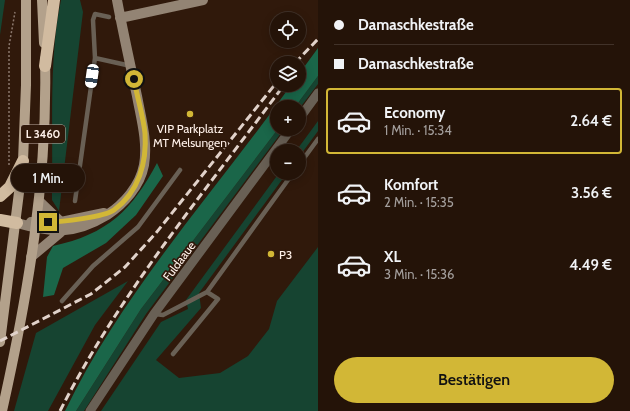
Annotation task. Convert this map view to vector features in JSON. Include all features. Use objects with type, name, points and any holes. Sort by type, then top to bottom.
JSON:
[{"type":"highway","points":[[45,66],[54,0]]},
{"type":"highway","points":[[0,196],[10,187],[23,162]]},
{"type":"highway","points":[[0,220],[17,223]]},
{"type":"main road","name":"L 3460","points":[[1,337],[17,223],[23,162],[26,85],[26,0]]},
{"type":"main road","name":"L 3460","points":[[2,411],[22,321],[39,201],[45,66],[42,0]]},
{"type":"street","points":[[17,223],[61,227],[113,211],[127,198],[139,179],[144,165],[144,133],[117,0]]},
{"type":"street","points":[[120,18],[203,0]]},
{"type":"street","points":[[306,109],[318,93]]},
{"type":"street","name":"Fuldaaue","points":[[90,411],[154,314],[286,136]]},
{"type":"street","points":[[39,201],[61,227]]},
{"type":"street","points":[[31,257],[61,227]]},
{"type":"lane","points":[[75,201],[95,58],[93,20],[95,14],[109,17]]},
{"type":"lane","points":[[95,58],[131,66]]},
{"type":"lane","points":[[306,155],[318,139]]},
{"type":"lane","points":[[62,301],[93,266],[138,227],[180,170]]},
{"type":"lane","points":[[154,314],[163,315],[207,292],[288,180]]},
{"type":"lane","points":[[173,354],[218,299],[207,292]]},
{"type":"path","points":[[8,169],[9,46],[16,9]]},
{"type":"green space","points":[[0,0],[5,0],[0,35]]},
{"type":"green space","points":[[61,0],[80,0],[83,12],[59,211],[52,200],[52,114],[53,67],[57,22]]},
{"type":"green space","points":[[318,48],[318,76],[300,100],[280,100],[286,92],[306,92],[306,64]]},
{"type":"green space","points":[[318,76],[318,84],[306,100],[300,100]]},
{"type":"green space","points":[[270,114],[270,136],[273,136],[141,309],[76,411],[65,411],[88,367],[114,324],[142,283]]},
{"type":"green space","points":[[318,121],[318,131],[306,147],[306,144],[301,144]]},
{"type":"green space","points":[[273,136],[279,136],[273,144],[270,144],[270,148],[146,314],[84,411],[76,411],[141,309]]},
{"type":"green space","points":[[157,163],[163,176],[136,215],[106,243],[63,268],[54,295],[43,297],[47,257],[53,246],[89,235],[116,218],[128,207],[138,194],[148,180]]},
{"type":"green space","points":[[274,180],[282,180],[199,293],[201,308],[156,360],[179,378],[220,373],[248,356],[269,329],[277,301],[318,247],[318,411],[101,411],[161,322],[188,309],[186,300]]},
{"type":"green space","points":[[128,281],[95,325],[48,411],[14,411],[36,333]]},
{"type":"railway","points":[[302,56],[318,39]]},
{"type":"railway","points":[[0,341],[91,294],[125,267],[156,233],[270,91]]},
{"type":"railway","points":[[60,411],[83,368],[136,284],[194,203],[279,92]]},
{"type":"place","name":"VIP Parkplatz MT Melsungen","points":[[190,114]]},
{"type":"place","name":"P3","points":[[271,254]]},
{"type":"route","points":[[48,222],[61,222],[113,211],[127,198],[139,179],[144,165],[145,152],[144,133],[134,79]]}]
